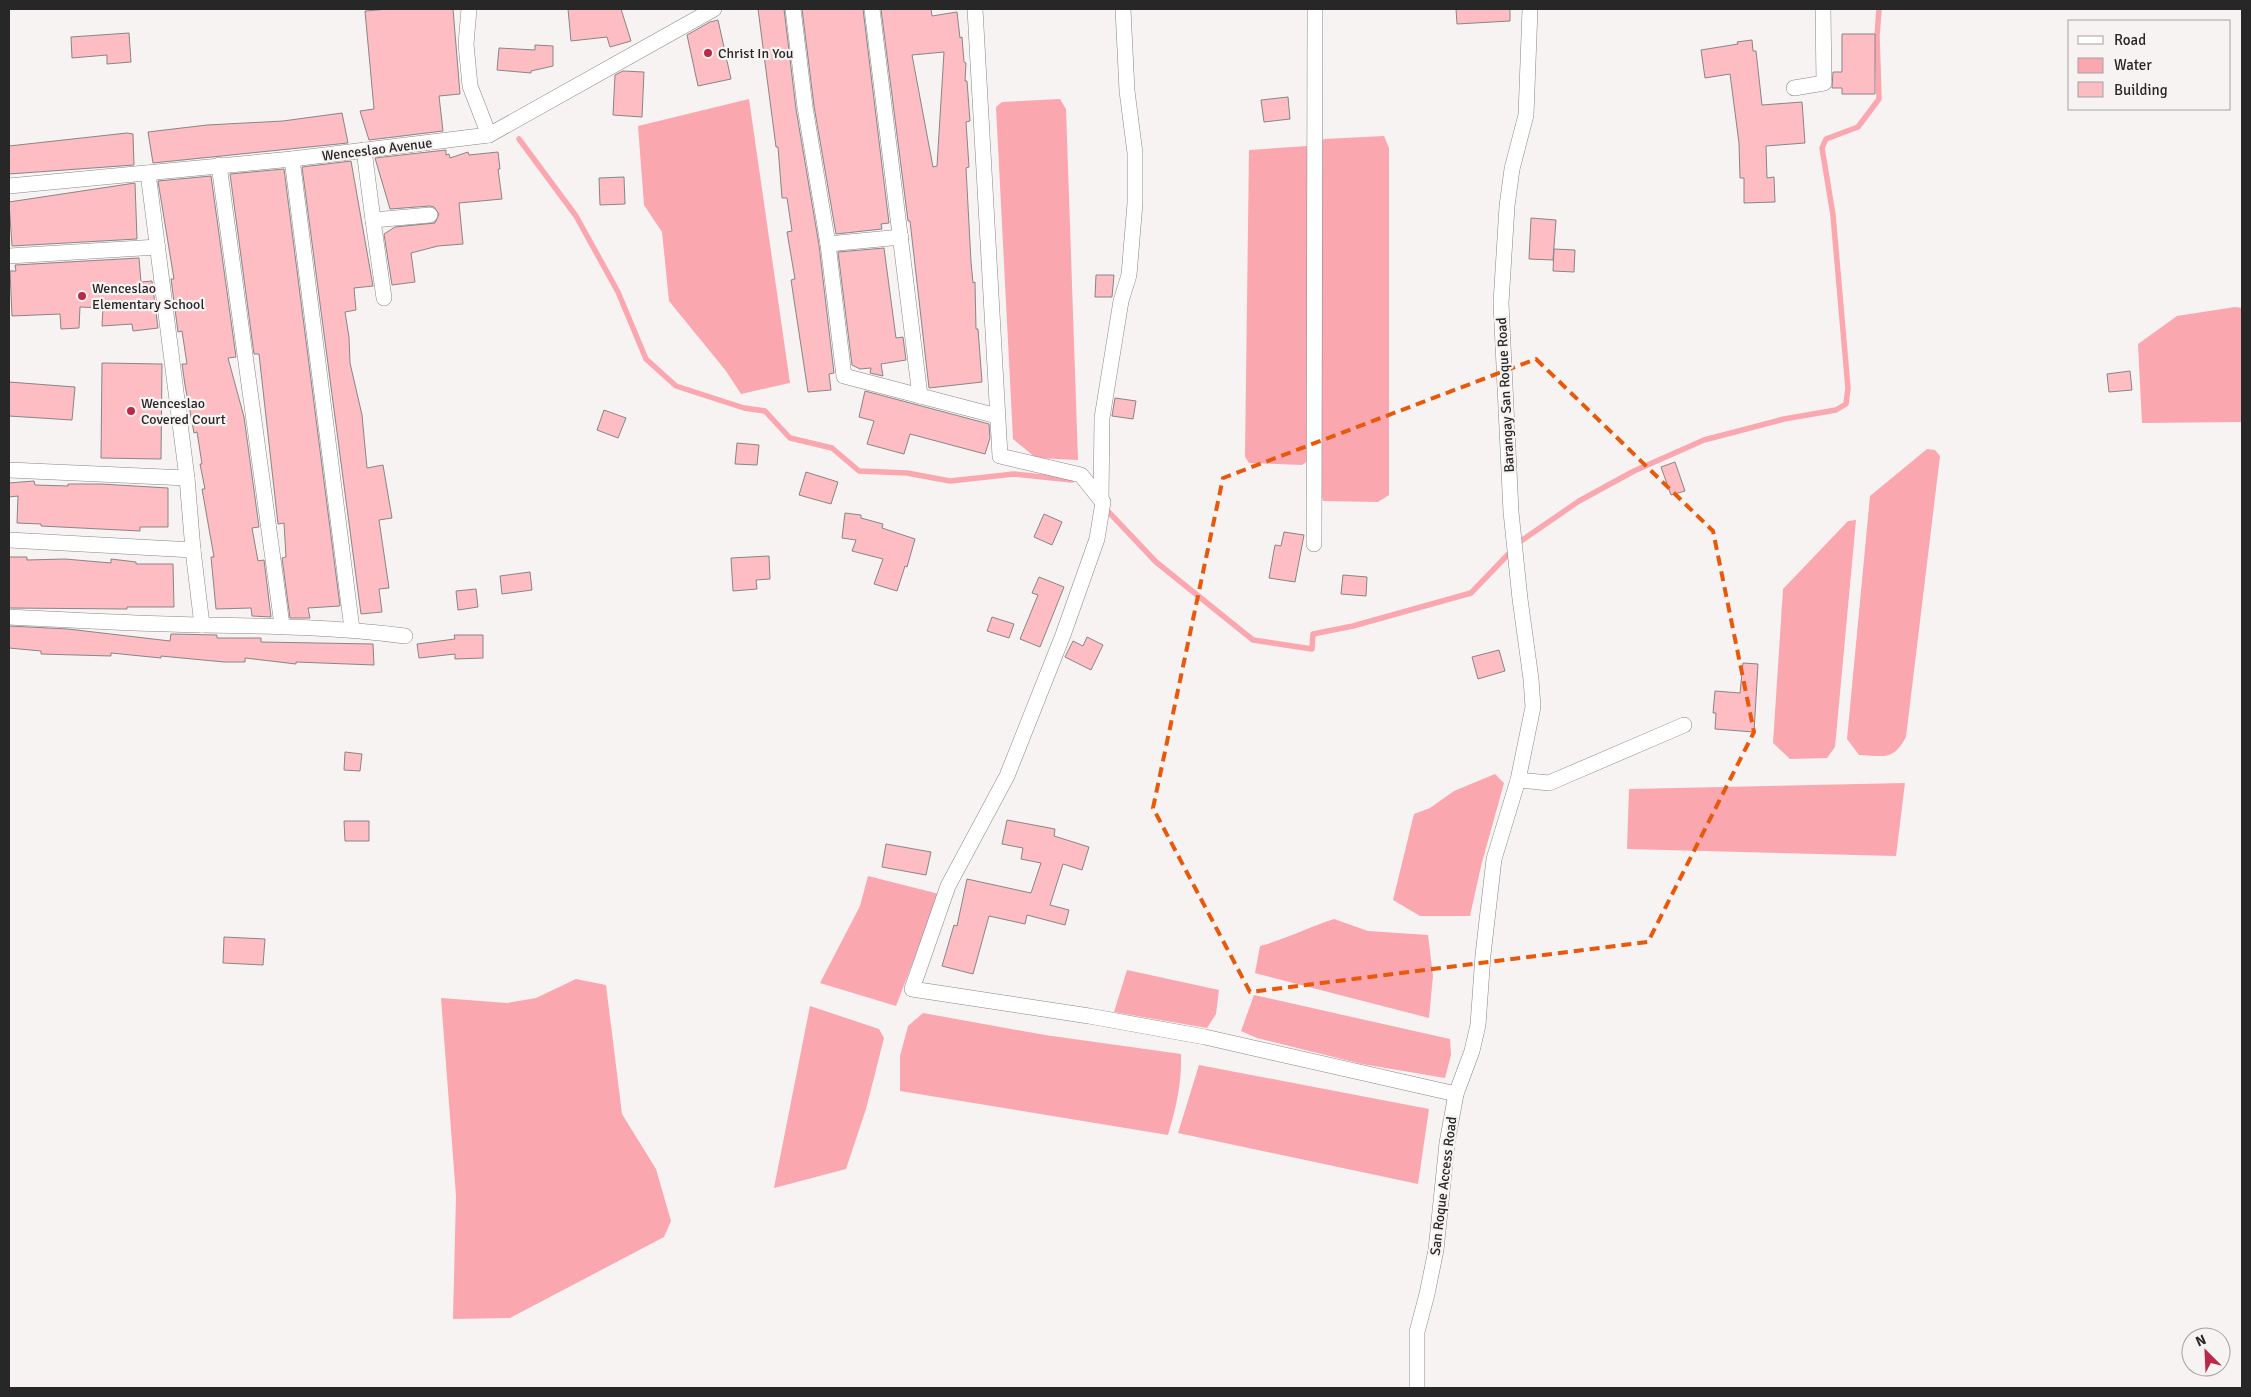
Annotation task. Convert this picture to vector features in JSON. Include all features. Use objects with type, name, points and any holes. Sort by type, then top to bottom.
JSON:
[{"type":"street","points":[[469,9],[466,44],[470,86],[489,135]]},
{"type":"street","name":"Wenceslao Avenue","points":[[9,186],[219,165],[292,160],[489,135],[714,9]]},
{"type":"street","points":[[793,9],[805,107],[828,244],[844,376],[997,416]]},
{"type":"street","points":[[872,9],[920,396]]},
{"type":"street","points":[[974,9],[1000,456],[1081,475],[1101,500]]},
{"type":"street","points":[[1123,9],[1127,91],[1135,153],[1135,202],[1129,275],[1121,301],[1102,418],[1102,502],[1097,539],[1063,634],[1007,776],[948,886],[912,989],[1089,1016],[1205,1038],[1456,1094]]},
{"type":"street","points":[[1314,544],[1315,9]]},
{"type":"street","name":"Barangay San Roque Road","points":[[1518,780],[1533,707],[1511,512],[1501,303],[1507,206],[1512,169],[1526,115],[1530,9]]},
{"type":"street","points":[[1794,88],[1824,83],[1823,9]]},
{"type":"street","points":[[364,150],[384,298]]},
{"type":"street","points":[[292,160],[352,629]]},
{"type":"street","points":[[219,165],[282,625]]},
{"type":"street","points":[[148,173],[187,478],[202,625]]},
{"type":"street","points":[[373,220],[430,215]]},
{"type":"street","points":[[828,244],[901,237]]},
{"type":"street","points":[[9,256],[158,246]]},
{"type":"street","points":[[9,470],[187,478]]},
{"type":"street","points":[[9,540],[193,550]]},
{"type":"street","points":[[9,617],[202,625],[282,625],[352,629],[405,636]]},
{"type":"street","points":[[1518,780],[1549,783],[1684,725]]},
{"type":"street","name":"San Roque Access Road","points":[[1417,1388],[1417,1332],[1436,1250],[1447,1143],[1456,1094],[1472,1051],[1478,1025],[1483,955],[1494,859],[1518,780]]},
{"type":"highlighted area","points":[[1536,359],[1713,531],[1754,732],[1648,942],[1250,992],[1153,808],[1223,478]]},
{"type":"water","points":[[749,99],[790,383],[741,394],[726,371],[669,301],[662,232],[644,205],[638,126]]},
{"type":"water","points":[[1060,99],[1066,109],[1078,460],[1036,458],[1013,439],[996,107],[1002,102]]},
{"type":"water","points":[[1384,136],[1389,148],[1389,495],[1378,502],[1323,501],[1320,489],[1317,145],[1324,139]]},
{"type":"water","points":[[1307,146],[1311,152],[1309,460],[1302,465],[1249,463],[1245,457],[1249,150]]},
{"type":"water","points":[[2235,307],[2242,308],[2242,422],[2142,423],[2138,344],[2177,316]]},
{"type":"water","points":[[1927,449],[1935,450],[1940,456],[1906,737],[1892,754],[1882,756],[1859,755],[1847,739],[1870,496]]},
{"type":"water","points":[[1856,520],[1835,747],[1827,758],[1790,759],[1773,743],[1783,589],[1848,521]]},
{"type":"water","points":[[1495,774],[1504,783],[1481,866],[1470,916],[1420,916],[1393,900],[1414,814],[1430,808],[1454,791]]},
{"type":"water","points":[[1905,783],[1896,856],[1627,849],[1629,789]]},
{"type":"water","points":[[868,876],[939,894],[896,1006],[820,983],[860,906]]},
{"type":"water","points":[[1334,919],[1368,931],[1428,935],[1433,976],[1429,1018],[1255,973],[1260,946]]},
{"type":"water","points":[[1127,970],[1219,990],[1216,1014],[1207,1028],[1114,1012]]},
{"type":"water","points":[[576,979],[606,985],[622,1114],[656,1169],[671,1221],[664,1237],[510,1318],[453,1319],[456,1196],[441,998],[507,1003],[536,998]]},
{"type":"water","points":[[1254,995],[1450,1039],[1451,1055],[1445,1078],[1362,1064],[1257,1038],[1241,1031]]},
{"type":"water","points":[[810,1006],[879,1029],[884,1038],[866,1109],[846,1169],[774,1188]]},
{"type":"water","points":[[923,1013],[1045,1035],[1181,1054],[1181,1075],[1178,1095],[1168,1135],[900,1091],[900,1056],[908,1026]]},
{"type":"water","points":[[1199,1065],[1429,1109],[1418,1184],[1178,1133]]},
{"type":"building","points":[[453,9],[460,94],[439,96],[443,131],[369,140],[360,111],[374,109],[365,11]]},
{"type":"building","points":[[568,9],[621,9],[631,41],[610,47],[607,37],[571,41]]},
{"type":"building","points":[[758,9],[784,9],[796,109],[819,245],[834,373],[829,374],[831,390],[808,392],[791,280],[795,279],[787,232],[792,231],[787,198],[782,198],[778,147],[776,147]]},
{"type":"building","points":[[802,9],[863,9],[889,223],[881,224],[882,229],[836,234],[814,106]]},
{"type":"building","points":[[881,9],[931,9],[932,16],[957,12],[964,62],[966,63],[965,81],[967,81],[970,121],[966,122],[969,167],[966,168],[971,262],[973,283],[975,282],[976,329],[978,329],[982,382],[929,388],[910,221],[908,221]],"holes":[[[944,52],[937,166],[933,167],[912,55]]]},
{"type":"building","points":[[1456,9],[1510,9],[1510,21],[1457,24]]},
{"type":"building","name":"Christ In You","points":[[718,20],[731,79],[698,86],[687,35],[710,22]]},
{"type":"building","points":[[129,33],[131,62],[107,64],[107,55],[72,58],[71,37]]},
{"type":"building","points":[[1842,34],[1875,34],[1875,94],[1842,94],[1842,88],[1832,88],[1833,72],[1842,72]]},
{"type":"building","points":[[1752,40],[1753,51],[1756,51],[1762,105],[1802,102],[1805,143],[1766,146],[1767,178],[1774,177],[1775,202],[1744,203],[1744,178],[1740,178],[1739,143],[1730,74],[1705,78],[1701,50]]},
{"type":"building","points":[[535,45],[553,46],[553,66],[531,71],[531,73],[497,70],[499,48],[535,50]]},
{"type":"building","points":[[623,71],[644,72],[642,117],[613,115],[615,75]]},
{"type":"building","points":[[1288,97],[1290,119],[1264,122],[1261,100]]},
{"type":"building","points":[[342,113],[348,143],[153,163],[148,132],[207,125],[283,121]]},
{"type":"building","points":[[127,133],[133,134],[134,165],[9,174],[9,146]]},
{"type":"building","points":[[446,150],[446,155],[449,154],[450,158],[468,152],[469,155],[498,152],[502,199],[459,203],[463,244],[438,246],[411,253],[415,282],[392,285],[384,234],[395,227],[435,223],[439,214],[434,207],[430,206],[390,209],[375,158]]},
{"type":"building","points":[[351,161],[373,286],[354,288],[356,310],[345,312],[349,337],[350,363],[362,415],[367,468],[383,465],[392,518],[379,520],[389,588],[379,589],[382,612],[361,614],[302,167]]},
{"type":"building","points":[[284,169],[340,606],[308,608],[310,618],[290,618],[282,558],[286,557],[284,523],[278,524],[259,354],[254,354],[230,174]]},
{"type":"building","points":[[211,176],[236,357],[228,358],[244,417],[259,527],[252,528],[258,561],[264,560],[271,617],[252,616],[251,608],[216,609],[211,557],[214,557],[202,489],[205,489],[200,464],[202,464],[197,432],[194,433],[182,364],[187,364],[182,331],[178,332],[171,279],[174,279],[158,181]]},
{"type":"building","points":[[624,177],[625,204],[600,205],[599,178]]},
{"type":"building","points":[[135,183],[137,239],[12,246],[9,202]]},
{"type":"building","points":[[1531,218],[1556,220],[1553,260],[1529,259]]},
{"type":"building","points":[[884,248],[896,338],[903,337],[906,360],[881,364],[883,376],[870,373],[871,368],[860,369],[852,365],[838,252]]},
{"type":"building","points":[[1554,249],[1575,250],[1574,272],[1553,271]]},
{"type":"building","name":"Wenceslao Elementary School","points":[[139,258],[141,282],[152,281],[158,328],[133,331],[132,324],[102,326],[103,308],[80,307],[79,328],[61,329],[60,314],[12,316],[10,271],[16,271],[15,265]]},
{"type":"building","points":[[1096,275],[1114,275],[1112,297],[1095,297]]},
{"type":"building","name":"Wenceslao Covered Court","points":[[102,363],[162,364],[161,459],[101,458]]},
{"type":"building","points":[[2130,371],[2132,390],[2109,392],[2107,374]]},
{"type":"building","points":[[9,382],[75,387],[72,420],[9,416]]},
{"type":"building","points":[[865,391],[989,424],[990,438],[985,454],[910,434],[904,454],[867,444],[874,421],[859,417]]},
{"type":"building","points":[[1115,398],[1136,401],[1133,419],[1112,416]]},
{"type":"building","points":[[604,410],[626,418],[618,438],[597,430]]},
{"type":"building","points":[[737,443],[759,445],[757,465],[735,464]]},
{"type":"building","points":[[1675,462],[1685,491],[1671,495],[1661,467]]},
{"type":"building","points":[[806,472],[838,482],[831,504],[799,495]]},
{"type":"building","points":[[34,481],[35,485],[101,484],[168,488],[168,527],[140,527],[140,531],[17,523],[18,496],[9,497],[9,483]]},
{"type":"building","points":[[845,513],[861,515],[861,518],[883,524],[882,528],[915,539],[907,567],[905,566],[897,591],[874,584],[883,559],[852,551],[856,540],[842,538]]},
{"type":"building","points":[[1044,514],[1062,522],[1052,545],[1034,537]]},
{"type":"building","points":[[1284,532],[1304,535],[1295,582],[1269,578],[1275,545],[1281,546]]},
{"type":"building","points":[[769,556],[770,579],[756,580],[757,589],[733,591],[731,558]]},
{"type":"building","points":[[9,557],[27,557],[27,560],[65,559],[111,563],[111,559],[136,562],[136,564],[173,564],[174,607],[127,607],[127,609],[9,608]]},
{"type":"building","points":[[530,572],[532,590],[502,594],[500,576]]},
{"type":"building","points":[[1343,575],[1367,577],[1366,596],[1341,594]]},
{"type":"building","points":[[1039,577],[1064,587],[1040,647],[1020,639],[1038,595],[1032,593]]},
{"type":"building","points":[[476,589],[478,607],[458,610],[456,591]]},
{"type":"building","points":[[992,617],[1014,624],[1009,638],[987,631]]},
{"type":"building","points":[[9,626],[68,629],[170,641],[171,634],[217,635],[217,638],[261,638],[261,642],[373,644],[374,665],[296,662],[296,664],[245,658],[245,662],[224,662],[111,653],[111,656],[41,654],[41,651],[9,648]]},
{"type":"building","points":[[454,635],[483,635],[483,658],[455,659],[455,654],[419,658],[417,644],[455,639]]},
{"type":"building","points":[[1087,637],[1103,645],[1091,670],[1065,657],[1073,641],[1083,646]]},
{"type":"building","points":[[1499,650],[1505,671],[1478,679],[1472,657]]},
{"type":"building","points":[[1743,663],[1758,664],[1754,732],[1715,729],[1716,713],[1713,713],[1715,691],[1740,693]]},
{"type":"building","points":[[345,752],[362,754],[360,771],[344,770]]},
{"type":"building","points":[[1007,820],[1055,829],[1054,836],[1089,847],[1082,870],[1063,864],[1050,905],[1069,910],[1065,925],[1027,915],[1025,924],[989,916],[973,974],[942,966],[954,925],[957,926],[967,879],[1031,893],[1041,863],[1021,859],[1023,848],[1002,844]]},
{"type":"building","points":[[344,821],[369,821],[369,841],[345,841]]},
{"type":"building","points":[[886,844],[931,852],[926,875],[882,867]]},
{"type":"building","points":[[224,937],[265,939],[263,965],[223,963]]},
{"type":"waterway","points":[[1105,508],[1156,562],[1253,640],[1312,649],[1313,634],[1353,626],[1471,593],[1521,541],[1579,501],[1634,471],[1704,440],[1784,419],[1836,410],[1846,404],[1848,388],[1833,215],[1822,148],[1826,139],[1858,127],[1879,99],[1877,36],[1879,9]]},
{"type":"waterway","points":[[519,139],[576,216],[618,292],[646,359],[676,386],[744,408],[765,411],[790,438],[832,448],[859,471],[907,473],[950,481],[1014,474],[1072,480]]},
{"type":"place","name":"Christ In You","points":[[708,53]]},
{"type":"place","name":"Wenceslao Elementary School","points":[[82,296]]},
{"type":"place","name":"Wenceslao Covered Court","points":[[131,411]]}]
